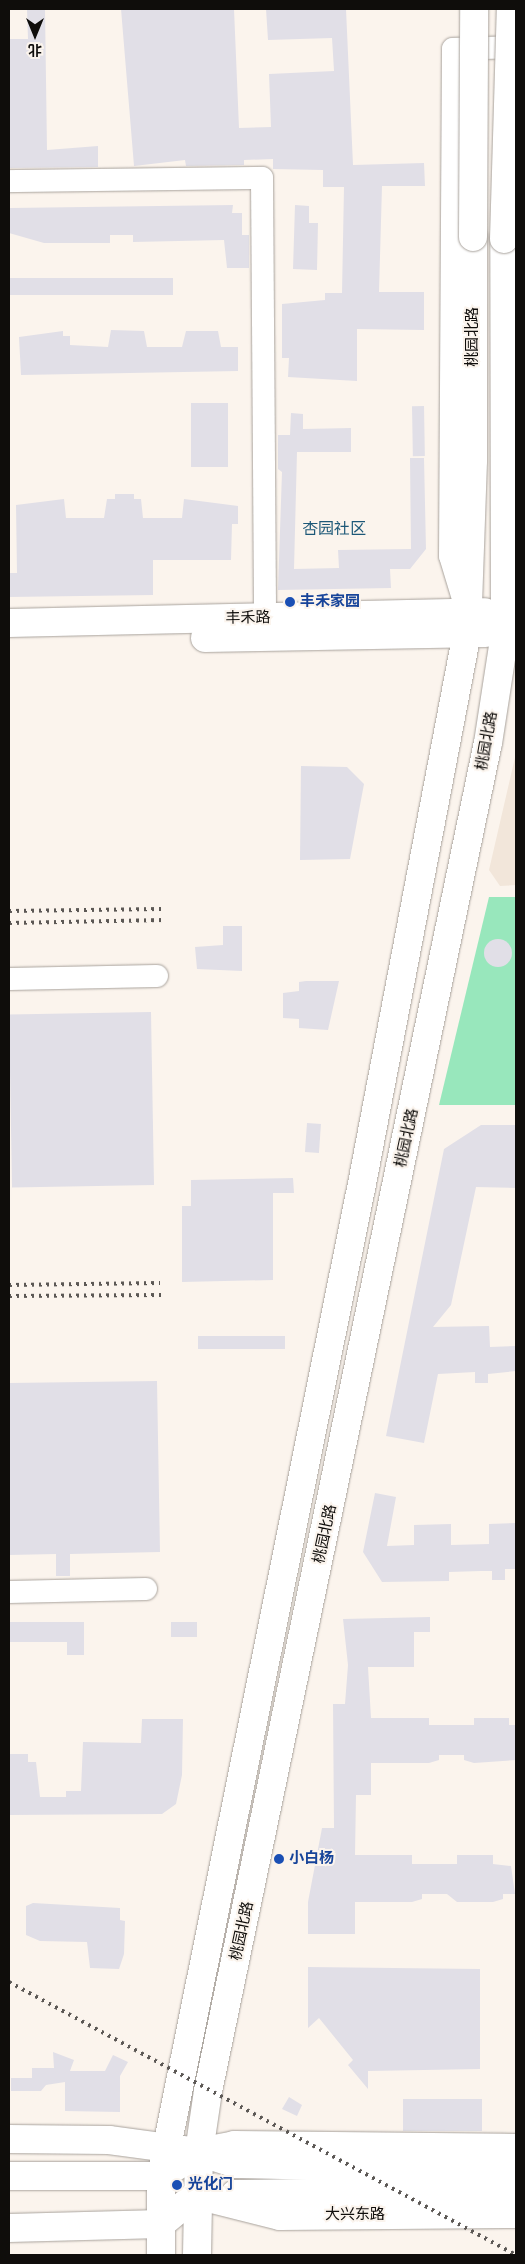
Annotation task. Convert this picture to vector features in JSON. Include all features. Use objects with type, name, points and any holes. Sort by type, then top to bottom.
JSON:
[{"type":"main road","name":"桃园北路","points":[[161,2255],[161,2184],[167,2148],[365,1169],[467,623],[473,460],[474,9]]},
{"type":"main road","name":"桃园北路","points":[[198,2255],[196,2195],[199,2152],[511,622],[504,238],[511,9]]},
{"type":"main road","name":"丰禾路","points":[[9,623],[265,617],[467,623]]},
{"type":"main road","name":"丰禾路","points":[[9,641],[511,622]]},
{"type":"main road","name":"大兴东路","points":[[9,2139],[109,2140],[199,2152],[235,2164],[515,2180]]},
{"type":"main road","points":[[161,2184],[199,2152]]},
{"type":"main road","name":"大兴东路","points":[[9,2176],[161,2184],[196,2195],[515,2180]]},
{"type":"main road","name":"大兴东路","points":[[9,2192],[161,2184]]},
{"type":"main road","points":[[9,2228],[161,2224],[196,2195]]},
{"type":"street","points":[[467,623],[450,556],[452,49],[516,47]]},
{"type":"street","points":[[9,182],[262,178],[265,617]]},
{"type":"street","points":[[511,622],[516,585]]},
{"type":"street","points":[[9,979],[157,976]]},
{"type":"street","points":[[9,1592],[146,1589]]},
{"type":"shaded area","points":[[516,753],[516,885],[500,886],[489,870]]},
{"type":"green space","points":[[489,897],[516,897],[516,1105],[439,1105]]},
{"type":"building","points":[[27,9],[45,9],[47,150],[98,146],[98,167],[9,168],[9,39],[28,39]]},
{"type":"building","points":[[121,9],[234,9],[239,128],[271,127],[269,74],[334,71],[332,38],[268,40],[266,9],[346,9],[353,165],[424,163],[425,186],[382,186],[379,292],[424,292],[424,330],[357,329],[357,381],[288,377],[289,358],[282,358],[282,304],[325,300],[325,293],[342,293],[344,187],[323,187],[323,170],[273,169],[273,159],[244,160],[244,165],[186,166],[185,160],[134,166]]},
{"type":"building","points":[[233,205],[232,213],[242,213],[242,235],[249,235],[249,268],[227,268],[224,240],[133,242],[133,235],[110,235],[110,243],[44,243],[9,233],[10,208]]},
{"type":"building","points":[[295,205],[309,206],[309,223],[318,223],[317,270],[293,269]]},
{"type":"building","points":[[9,278],[173,278],[173,295],[9,295]]},
{"type":"building","points":[[111,330],[144,331],[147,347],[182,347],[186,331],[218,331],[221,347],[238,347],[238,371],[21,375],[19,337],[63,331],[63,336],[70,336],[70,345],[108,347]]},
{"type":"building","points":[[191,403],[228,403],[228,467],[191,467]]},
{"type":"building","points":[[412,406],[424,406],[425,456],[413,456]]},
{"type":"building","points":[[291,413],[303,414],[303,429],[351,428],[351,452],[297,452],[294,569],[339,568],[338,550],[411,549],[410,458],[424,458],[426,549],[410,569],[390,569],[391,588],[278,590],[282,472],[278,469],[278,435],[290,435]]},
{"type":"building","points":[[115,494],[134,494],[134,499],[141,499],[143,518],[182,518],[184,499],[238,506],[238,524],[232,524],[231,560],[153,560],[153,595],[9,597],[9,573],[17,573],[16,505],[64,499],[66,518],[104,518],[107,499],[115,499]]},
{"type":"building","points":[[301,766],[347,767],[364,784],[350,859],[300,860]]},
{"type":"building","points":[[223,926],[242,926],[242,971],[197,969],[195,947],[223,945]]},
{"type":"building","points":[[498,939],[508,943],[512,953],[508,963],[498,967],[488,963],[484,953],[488,943]]},
{"type":"building","points":[[339,981],[328,1030],[299,1028],[299,1019],[283,1018],[283,993],[299,991],[299,982]]},
{"type":"building","points":[[151,1012],[154,1185],[12,1187],[9,1014]]},
{"type":"building","points":[[307,1123],[321,1124],[319,1153],[305,1152]]},
{"type":"building","points":[[481,1125],[516,1125],[516,1188],[476,1187],[451,1305],[433,1327],[489,1326],[490,1347],[516,1346],[516,1371],[488,1374],[488,1383],[475,1383],[475,1372],[438,1374],[424,1443],[386,1436],[444,1149]]},
{"type":"building","points":[[293,1178],[294,1193],[273,1193],[273,1280],[182,1282],[182,1206],[191,1206],[191,1180]]},
{"type":"building","points":[[198,1336],[285,1336],[285,1349],[198,1349]]},
{"type":"building","points":[[157,1381],[160,1552],[70,1554],[70,1576],[56,1576],[56,1554],[9,1555],[9,1383]]},
{"type":"building","points":[[375,1493],[396,1497],[387,1546],[414,1545],[414,1525],[451,1524],[451,1545],[489,1544],[489,1524],[516,1523],[516,1569],[505,1569],[505,1580],[492,1580],[492,1571],[481,1571],[449,1572],[449,1581],[382,1582],[363,1552]]},
{"type":"building","points":[[430,1617],[430,1632],[414,1632],[414,1667],[368,1667],[371,1718],[429,1718],[429,1725],[474,1725],[474,1718],[509,1718],[509,1725],[516,1725],[516,1760],[474,1763],[464,1760],[464,1755],[439,1755],[439,1760],[429,1763],[371,1763],[371,1795],[356,1795],[355,1855],[412,1855],[412,1864],[457,1864],[457,1855],[493,1855],[493,1864],[511,1866],[515,1894],[503,1894],[503,1899],[493,1902],[457,1902],[447,1894],[422,1894],[422,1899],[412,1902],[355,1902],[355,1934],[308,1934],[308,1902],[322,1828],[334,1828],[333,1704],[345,1704],[348,1665],[343,1619]]},
{"type":"building","points":[[9,1622],[84,1622],[84,1655],[67,1655],[67,1642],[9,1642]]},
{"type":"building","points":[[171,1622],[197,1622],[197,1637],[171,1637]]},
{"type":"building","points":[[142,1719],[183,1719],[182,1775],[176,1804],[162,1814],[9,1815],[9,1754],[28,1754],[28,1762],[36,1762],[40,1797],[66,1797],[66,1791],[81,1791],[83,1742],[141,1743]]},
{"type":"building","points":[[33,1903],[120,1908],[120,1920],[125,1921],[124,1954],[119,1969],[90,1968],[87,1942],[40,1941],[26,1935],[26,1906]]},
{"type":"building","points":[[308,1967],[480,1969],[480,2069],[368,2071],[368,2089],[348,2065],[353,2060],[319,2018],[308,2028]]},
{"type":"building","points":[[53,2052],[74,2060],[70,2071],[105,2071],[113,2055],[128,2062],[120,2076],[120,2112],[65,2111],[65,2082],[46,2085],[41,2091],[11,2091],[11,2078],[32,2078],[32,2068],[54,2068]]},
{"type":"building","points":[[289,2097],[302,2105],[297,2116],[282,2109]]},
{"type":"building","points":[[403,2099],[482,2099],[482,2131],[403,2131]]},
{"type":"railway","points":[[9,911],[161,909]]},
{"type":"railway","points":[[9,923],[164,920]]},
{"type":"railway","points":[[9,1285],[160,1283]]},
{"type":"railway","points":[[9,1296],[161,1295]]},
{"type":"railway","points":[[9,1982],[516,2255]]},
{"type":"place","name":"丰禾家园","points":[[290,602]]},
{"type":"place","name":"小白杨","points":[[279,1859]]},
{"type":"place","name":"光化门","points":[[177,2185]]},
{"type":"district","name":"杏园社区","points":[[334,529]]}]
